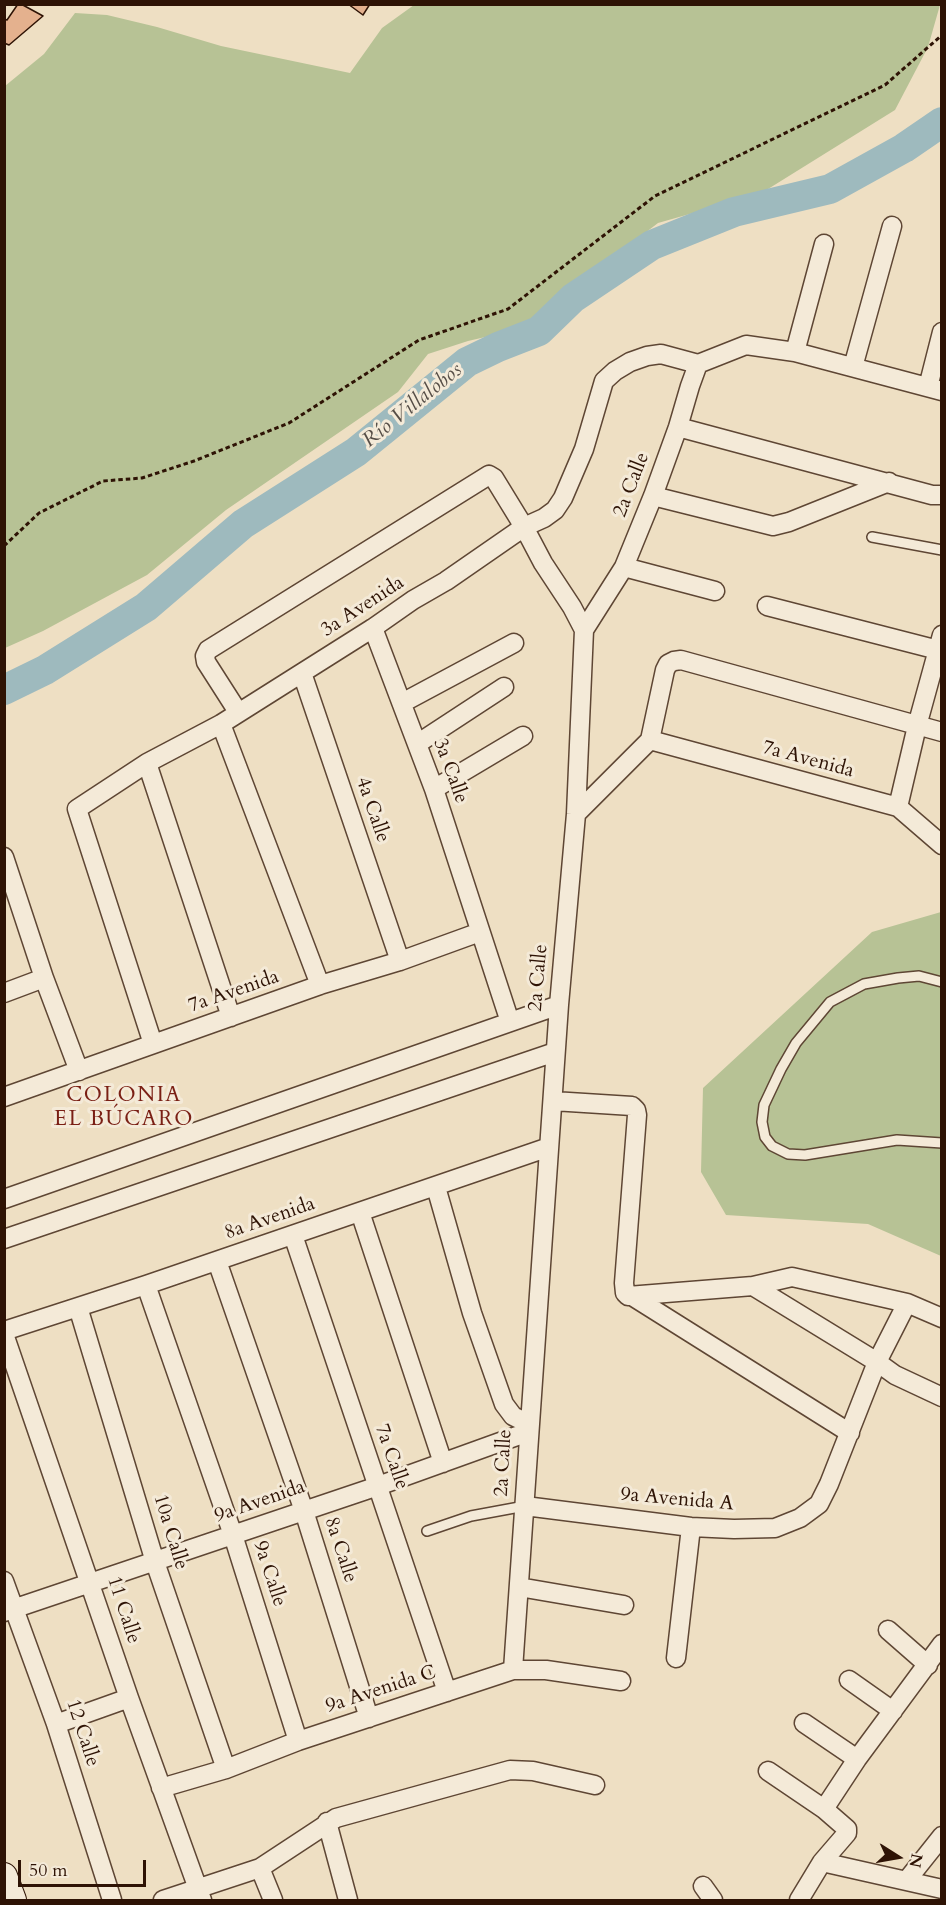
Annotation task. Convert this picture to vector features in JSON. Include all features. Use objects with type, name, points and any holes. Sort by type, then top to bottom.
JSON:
[{"type":"main road","points":[[4,1876],[13,1900]]},
{"type":"street","points":[[853,367],[892,226]]},
{"type":"street","points":[[795,352],[824,244]]},
{"type":"street","points":[[698,364],[746,345],[795,352],[935,389],[942,332]]},
{"type":"street","name":"3a Avenida","points":[[153,1044],[77,809],[147,763],[221,724],[374,628],[524,527],[555,510],[563,498],[584,449],[604,381],[615,371],[630,362],[661,354],[698,364]]},
{"type":"street","name":"2a Calle","points":[[513,1670],[555,1052],[576,814],[584,630],[624,567],[678,428],[698,364]]},
{"type":"street","points":[[678,428],[932,495],[942,495]]},
{"type":"street","points":[[238,712],[206,662],[205,656],[208,650],[489,475],[494,478],[584,630]]},
{"type":"street","points":[[653,496],[773,526],[789,522],[889,482]]},
{"type":"street","points":[[624,567],[715,591]]},
{"type":"street","points":[[767,606],[940,646],[917,726],[898,807]]},
{"type":"street","name":"3a Calle","points":[[374,628],[434,789],[510,1022]]},
{"type":"street","points":[[402,703],[514,643]]},
{"type":"street","points":[[576,814],[650,740],[665,670],[668,664],[681,660],[942,732]]},
{"type":"street","name":"4a Calle","points":[[302,673],[400,961]]},
{"type":"street","points":[[417,744],[504,687]]},
{"type":"street","points":[[221,724],[320,985]]},
{"type":"street","points":[[434,789],[523,736]]},
{"type":"street","name":"7a Avenida","points":[[650,740],[898,807],[942,845]]},
{"type":"street","points":[[147,763],[231,1017]]},
{"type":"street","points":[[4,857],[44,978],[79,1071]]},
{"type":"street","name":"7a Avenida","points":[[4,1097],[320,985],[400,961],[480,932]]},
{"type":"street","points":[[4,993],[44,978]]},
{"type":"street","points":[[4,1199],[559,1005]]},
{"type":"street","points":[[4,1239],[555,1052]]},
{"type":"street","points":[[553,1101],[632,1106],[636,1110],[625,1293],[850,1433],[877,1362],[907,1303]]},
{"type":"street","name":"8a Avenida","points":[[4,1332],[549,1147]]},
{"type":"street","points":[[436,1187],[472,1313],[504,1404],[513,1416],[529,1428]]},
{"type":"street","points":[[360,1212],[443,1463]]},
{"type":"street","name":"7a Calle","points":[[293,1235],[447,1692]]},
{"type":"street","name":"8a Calle","points":[[217,1261],[304,1511],[369,1718]]},
{"type":"street","points":[[632,1296],[753,1286],[792,1276],[907,1303],[942,1318]]},
{"type":"street","name":"9a Calle","points":[[146,1285],[233,1535],[298,1741]]},
{"type":"street","points":[[753,1286],[895,1375],[942,1397]]},
{"type":"street","name":"10a Calle","points":[[78,1307],[156,1562],[226,1769]]},
{"type":"street","name":"11 Calle","points":[[4,1332],[129,1698],[200,1895]]},
{"type":"street","name":"9a Avenida","points":[[9,1611],[378,1486],[443,1463],[529,1428]]},
{"type":"street","name":"9a Avenida A","points":[[525,1506],[691,1527],[775,1528],[800,1518],[819,1504],[850,1433]]},
{"type":"street","points":[[676,1658],[691,1527]]},
{"type":"street","name":"12 Calle","points":[[4,1581],[9,1611],[56,1724],[112,1900]]},
{"type":"street","points":[[519,1587],[624,1605]]},
{"type":"street","points":[[888,1630],[928,1665]]},
{"type":"street","points":[[824,1809],[857,1759],[942,1644]]},
{"type":"street","name":"9a Avenida C","points":[[161,1788],[226,1769],[298,1741],[513,1670],[546,1670],[621,1681]]},
{"type":"street","points":[[849,1680],[892,1711]]},
{"type":"street","points":[[56,1724],[129,1698]]},
{"type":"street","points":[[804,1723],[857,1759]]},
{"type":"street","points":[[163,1900],[200,1895],[260,1868],[336,1818],[510,1770],[533,1771],[595,1785]]},
{"type":"street","points":[[768,1771],[824,1809],[848,1831],[822,1862],[799,1900]]},
{"type":"street","points":[[327,1822],[348,1900]]},
{"type":"street","points":[[907,1880],[942,1836]]},
{"type":"street","points":[[822,1862],[942,1889]]},
{"type":"street","points":[[260,1868],[273,1900]]},
{"type":"lane","points":[[872,537],[942,550]]},
{"type":"lane","points":[[942,982],[920,976],[864,984],[830,1002],[796,1043],[781,1069],[764,1105],[762,1122],[765,1137],[772,1146],[788,1154],[805,1155],[897,1140],[942,1143]]},
{"type":"lane","points":[[427,1531],[471,1515],[525,1506]]},
{"type":"path","points":[[4,546],[39,513],[103,482],[142,478],[194,461],[289,423],[419,340],[508,309],[655,196],[885,85],[942,35]]},
{"type":"green space","points":[[414,5],[940,5],[928,47],[895,110],[760,194],[658,223],[520,329],[468,341],[428,354],[398,392],[226,510],[147,575],[43,631],[5,648],[5,86],[44,54],[75,13],[107,15],[221,46],[350,73],[382,28]]},
{"type":"green space","points":[[941,912],[941,1256],[868,1224],[726,1215],[701,1172],[703,1088],[872,932]]},
{"type":"building","points":[[18,4],[43,16],[9,45],[4,43],[4,19],[7,20]]},
{"type":"building","points":[[348,4],[370,4],[363,15]]},
{"type":"waterway","name":"Río Villalobos","points":[[4,690],[45,670],[146,607],[243,524],[356,452],[467,362],[539,331],[573,298],[652,245],[734,212],[830,189],[904,148],[942,122]]},
{"type":"district","name":"COLONIA EL BÚCARO","points":[[124,1108]]}]
